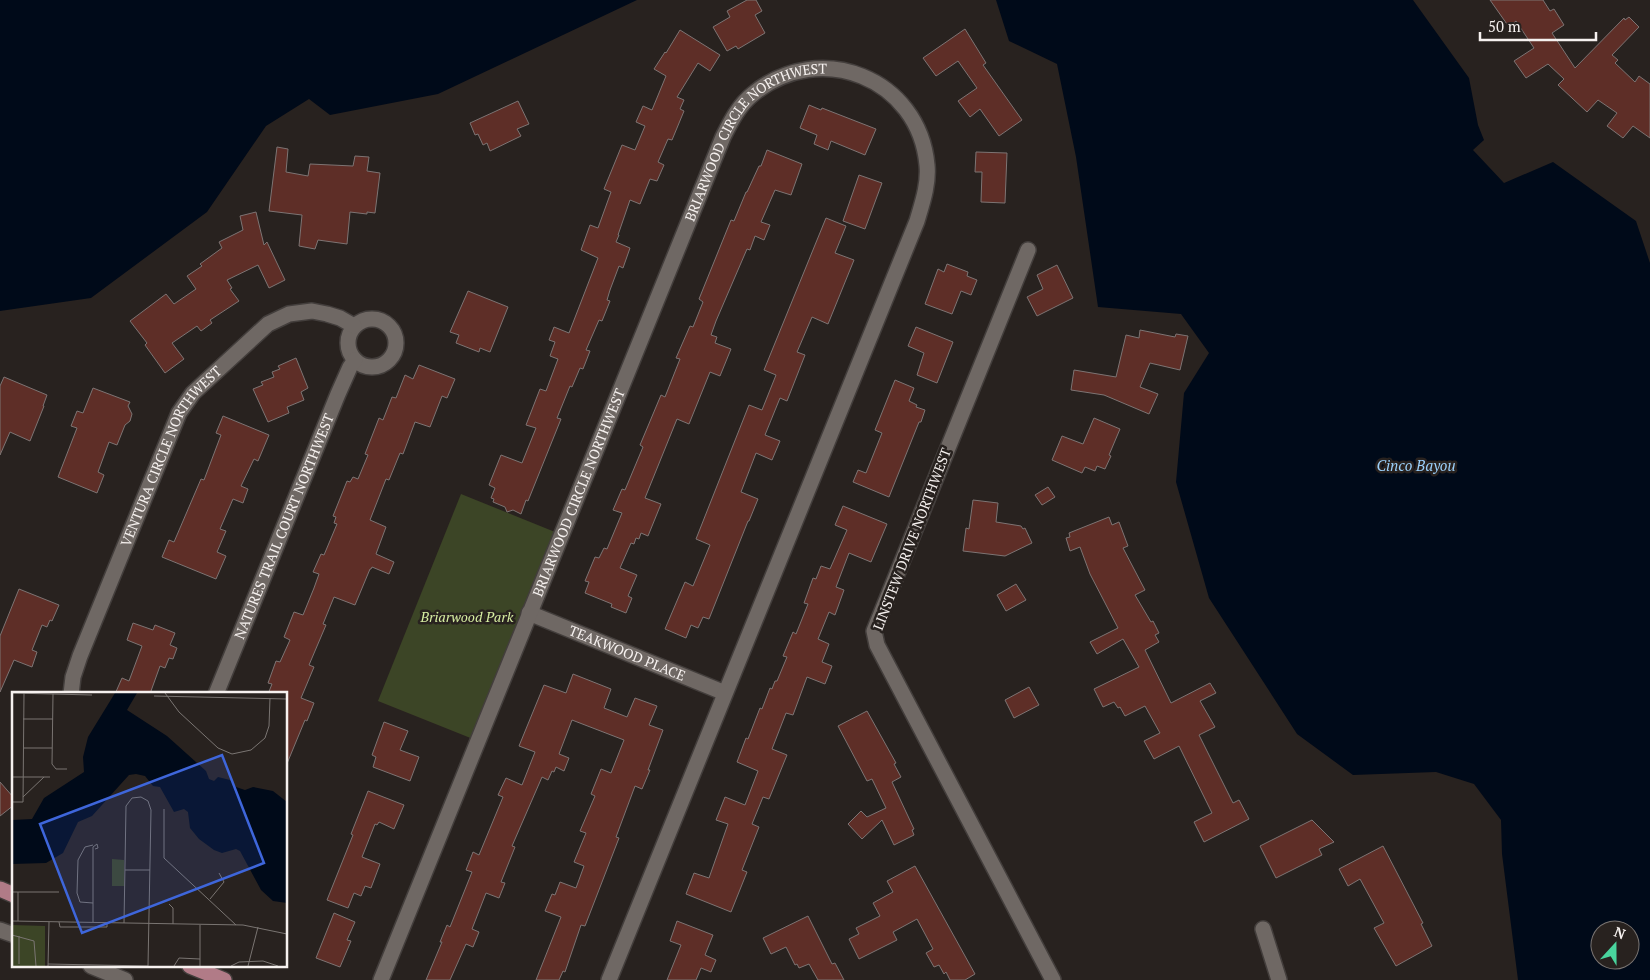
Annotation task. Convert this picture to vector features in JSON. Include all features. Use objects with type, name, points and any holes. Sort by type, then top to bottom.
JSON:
[{"type":"main road","points":[[0,890],[12,894]]},
{"type":"main road","points":[[195,968],[224,980]]},
{"type":"street","name":"BRIARWOOD CIRCLE NORTHWEST","points":[[381,980],[723,137],[734,115],[753,94],[773,80],[790,73],[817,67],[856,73],[884,88],[900,102],[913,119],[921,137],[927,166],[922,204],[917,221],[609,980]]},
{"type":"street","name":"LINSTEW DRIVE NORTHWEST","points":[[1028,250],[874,631],[877,645],[1053,980]]},
{"type":"street","name":"VENTURA CIRCLE NORTHWEST","points":[[71,692],[73,677],[83,647],[179,413],[193,394],[268,324],[290,314],[312,311],[340,318],[354,326]]},
{"type":"street","points":[[371,319],[380,320],[388,325],[396,342],[394,351],[389,359],[382,364],[373,366],[363,365],[356,360],[350,352],[348,344],[349,334],[354,326],[362,321],[371,319]]},
{"type":"street","name":"NATURES TRAIL COURT NORTHWEST","points":[[217,692],[338,394],[350,367],[356,360]]},
{"type":"street","name":"TEAKWOOD PLACE","points":[[529,613],[725,693]]},
{"type":"street","points":[[0,930],[12,935]]},
{"type":"street","points":[[1263,930],[1279,980]]},
{"type":"street","points":[[96,968],[125,980]]},
{"type":"green space","name":"Briarwood Park","points":[[461,494],[555,532],[473,739],[378,701]]},
{"type":"water","points":[[0,0],[637,0],[438,94],[330,115],[309,99],[266,126],[207,212],[91,298],[0,311]]},
{"type":"water","name":"Cinco Bayou","points":[[996,0],[1413,0],[1469,78],[1478,125],[1484,140],[1473,150],[1504,183],[1553,162],[1636,221],[1650,263],[1650,980],[1518,980],[1502,854],[1501,820],[1474,784],[1436,772],[1353,775],[1297,734],[1209,598],[1176,482],[1184,393],[1209,353],[1181,314],[1098,307],[1076,157],[1057,64],[1009,41]]},
{"type":"building","points":[[747,0],[756,0],[762,11],[755,15],[765,33],[738,49],[736,46],[727,51],[713,27],[730,17],[727,11]]},
{"type":"building","points":[[1490,0],[1543,0],[1550,11],[1554,9],[1564,25],[1552,33],[1575,68],[1624,18],[1625,20],[1629,17],[1639,27],[1612,55],[1618,60],[1615,63],[1635,82],[1639,76],[1650,84],[1650,138],[1633,126],[1623,138],[1607,126],[1617,113],[1598,100],[1587,112],[1558,85],[1564,79],[1548,64],[1526,78],[1514,61],[1534,48],[1516,21],[1509,27]]},
{"type":"building","points":[[965,29],[986,63],[983,65],[1022,120],[999,136],[980,109],[970,117],[958,101],[977,88],[958,61],[936,76],[923,58]]},
{"type":"building","points":[[680,30],[720,55],[710,71],[698,63],[677,97],[684,100],[680,109],[684,111],[672,140],[668,139],[658,162],[664,165],[657,181],[650,179],[640,204],[630,200],[616,242],[630,248],[623,268],[619,266],[607,300],[610,301],[602,321],[599,320],[586,350],[590,351],[583,369],[580,368],[572,387],[570,386],[557,418],[561,419],[528,501],[526,500],[521,514],[513,510],[507,512],[505,507],[493,502],[494,499],[491,498],[495,488],[489,485],[501,455],[522,463],[536,428],[526,425],[540,389],[546,391],[558,359],[550,356],[555,342],[549,340],[554,327],[569,333],[598,258],[581,250],[590,225],[598,228],[611,192],[604,189],[622,145],[635,150],[645,126],[636,122],[643,106],[652,110],[666,76],[654,69]]},
{"type":"building","points":[[518,101],[529,124],[517,129],[521,136],[490,151],[487,143],[483,145],[478,134],[475,135],[470,123]]},
{"type":"building","points":[[809,105],[821,110],[822,108],[876,129],[865,155],[831,141],[828,150],[814,144],[817,135],[800,128]]},
{"type":"building","points":[[277,147],[288,149],[286,172],[308,176],[310,164],[353,166],[355,156],[369,157],[367,171],[380,173],[375,213],[350,212],[347,244],[318,240],[315,249],[299,246],[302,215],[269,211]]},
{"type":"building","points":[[767,150],[802,164],[791,195],[775,190],[761,222],[770,225],[764,240],[755,236],[750,250],[747,249],[716,321],[711,335],[717,337],[715,343],[731,349],[720,376],[710,372],[689,424],[677,419],[645,498],[661,504],[648,536],[641,533],[639,539],[636,538],[634,544],[631,543],[620,568],[637,575],[628,596],[632,598],[626,613],[611,607],[612,604],[585,593],[589,582],[585,581],[595,557],[599,558],[604,548],[607,549],[622,513],[613,510],[622,489],[625,490],[643,447],[640,445],[661,395],[665,397],[680,359],[676,358],[690,326],[693,327],[703,302],[699,299],[731,220],[734,221]]},
{"type":"building","points":[[976,152],[1007,153],[1005,203],[981,202],[982,172],[975,172]]},
{"type":"building","points":[[859,175],[882,183],[865,229],[843,221]]},
{"type":"building","points":[[256,212],[264,245],[267,242],[285,280],[269,288],[258,265],[227,280],[232,288],[230,289],[239,301],[210,320],[212,323],[201,331],[197,326],[172,343],[184,359],[165,373],[145,345],[147,343],[130,321],[166,294],[174,304],[196,289],[187,276],[202,266],[200,264],[222,248],[219,242],[243,230],[240,216]]},
{"type":"building","points":[[826,218],[846,226],[835,253],[854,260],[828,324],[812,317],[797,352],[805,355],[787,401],[780,398],[765,435],[780,441],[772,460],[756,453],[741,492],[758,499],[709,619],[703,617],[698,628],[691,625],[686,638],[665,629],[685,582],[693,586],[710,545],[696,539],[749,405],[762,410],[776,375],[764,370]]},
{"type":"building","points":[[947,264],[968,272],[967,276],[977,280],[971,295],[961,291],[952,314],[925,304],[938,269],[944,272]]},
{"type":"building","points":[[1057,265],[1073,298],[1037,316],[1027,297],[1043,289],[1037,275]]},
{"type":"building","points":[[468,291],[508,307],[490,352],[480,348],[479,352],[456,343],[459,335],[450,332]]},
{"type":"building","points":[[916,327],[953,342],[937,383],[917,375],[924,353],[908,346]]},
{"type":"building","points":[[1140,330],[1175,337],[1176,334],[1188,336],[1180,370],[1150,363],[1140,387],[1158,394],[1149,414],[1104,395],[1071,390],[1074,370],[1116,377],[1126,335],[1139,338]]},
{"type":"building","points":[[296,358],[308,388],[301,392],[304,400],[287,407],[289,413],[268,422],[253,389],[263,385],[261,382],[274,377],[272,372],[280,369],[278,366]]},
{"type":"building","points":[[419,365],[455,379],[447,398],[442,396],[430,427],[415,422],[403,454],[400,453],[389,480],[386,479],[370,520],[386,527],[376,554],[394,562],[389,574],[372,567],[355,605],[334,597],[323,624],[326,625],[309,665],[314,667],[301,698],[314,703],[288,761],[288,692],[269,692],[272,684],[268,683],[276,661],[280,662],[290,640],[284,637],[294,612],[303,615],[314,588],[319,574],[313,572],[321,554],[324,555],[337,524],[334,523],[336,517],[333,516],[347,481],[350,482],[353,477],[358,479],[368,455],[365,454],[379,418],[383,420],[392,397],[396,398],[405,375],[413,379]]},
{"type":"building","points":[[4,377],[47,395],[30,441],[10,432],[0,455],[0,386]]},
{"type":"building","points":[[895,380],[914,388],[909,401],[917,405],[916,407],[925,410],[889,497],[853,482],[858,470],[866,473],[882,433],[875,430]]},
{"type":"building","points":[[93,388],[130,402],[128,406],[132,414],[130,421],[125,425],[117,445],[109,442],[98,472],[104,475],[97,493],[58,477],[77,428],[71,426],[77,411],[83,413]]},
{"type":"building","points":[[223,416],[269,435],[258,461],[254,459],[241,486],[248,489],[243,503],[233,499],[220,529],[226,531],[217,552],[226,556],[216,579],[162,557],[169,540],[174,542],[201,479],[204,480],[221,435],[216,433]]},
{"type":"building","points":[[1094,418],[1120,429],[1105,469],[1097,466],[1095,471],[1085,467],[1082,473],[1052,460],[1062,436],[1083,444]]},
{"type":"building","points":[[1048,487],[1055,497],[1042,505],[1035,495]]},
{"type":"building","points":[[973,500],[998,503],[996,522],[1025,528],[1032,543],[1005,556],[963,551],[966,528],[969,529]]},
{"type":"building","points":[[843,506],[887,524],[871,562],[849,553],[836,587],[844,590],[835,615],[829,612],[818,639],[829,644],[822,662],[832,666],[825,684],[807,677],[793,715],[786,713],[772,749],[787,755],[769,799],[763,797],[752,824],[759,827],[742,870],[747,872],[731,912],[686,894],[694,873],[709,878],[728,824],[716,820],[725,797],[745,805],[758,771],[737,762],[760,708],[762,709],[770,688],[772,689],[775,681],[777,681],[787,657],[783,656],[793,632],[796,634],[808,604],[804,603],[813,578],[816,579],[821,566],[830,569],[847,530],[835,525]]},
{"type":"building","points":[[1109,517],[1112,525],[1119,522],[1128,546],[1123,548],[1145,590],[1135,595],[1151,622],[1153,621],[1159,633],[1155,635],[1159,642],[1145,650],[1171,703],[1210,683],[1216,693],[1200,701],[1215,727],[1199,735],[1233,803],[1239,800],[1249,819],[1204,842],[1194,822],[1212,813],[1179,746],[1154,759],[1144,741],[1160,733],[1145,706],[1125,716],[1120,707],[1118,708],[1114,702],[1103,707],[1094,689],[1139,667],[1123,639],[1097,654],[1090,642],[1118,628],[1090,574],[1080,547],[1070,551],[1066,538],[1070,537],[1069,533]]},
{"type":"building","points":[[1016,584],[1026,600],[1006,611],[997,595]]},
{"type":"building","points":[[19,589],[59,605],[52,621],[50,620],[47,627],[42,625],[32,650],[37,652],[32,667],[14,660],[0,692],[0,636]]},
{"type":"building","points":[[133,623],[153,630],[155,625],[175,633],[170,645],[177,648],[173,659],[169,658],[165,668],[160,666],[151,691],[153,692],[116,692],[122,678],[129,681],[142,646],[127,640]]},
{"type":"building","points":[[573,674],[611,689],[604,708],[627,717],[635,698],[657,706],[649,725],[663,730],[642,789],[635,786],[616,837],[619,838],[585,926],[581,925],[565,972],[563,971],[559,980],[536,980],[561,917],[545,911],[552,894],[555,895],[560,882],[576,888],[584,866],[574,862],[586,833],[580,831],[595,796],[591,794],[601,769],[611,773],[624,740],[572,720],[559,754],[569,758],[564,771],[556,767],[548,780],[542,777],[512,846],[515,847],[501,882],[505,883],[499,898],[486,893],[472,929],[479,932],[473,947],[466,944],[450,980],[426,980],[447,925],[450,927],[472,872],[466,870],[473,852],[479,855],[503,797],[498,795],[506,778],[522,785],[535,752],[519,746],[544,685],[566,693]]},
{"type":"building","points":[[1029,687],[1039,705],[1014,718],[1005,700]]},
{"type":"building","points":[[867,711],[896,763],[894,764],[901,777],[892,782],[914,829],[912,830],[914,835],[894,845],[882,820],[862,839],[848,824],[861,811],[867,817],[886,808],[872,779],[867,781],[838,726]]},
{"type":"building","points":[[384,722],[408,731],[400,750],[419,757],[410,781],[373,767],[376,757],[372,755]]},
{"type":"building","points":[[0,782],[12,796],[12,807],[0,816]]},
{"type":"building","points":[[368,791],[404,805],[394,829],[379,822],[377,825],[375,824],[362,857],[380,864],[371,888],[365,886],[361,896],[354,893],[348,908],[327,900]]},
{"type":"building","points":[[1312,820],[1334,842],[1319,849],[1322,855],[1276,878],[1260,846]]},
{"type":"building","points":[[1383,846],[1423,923],[1421,924],[1432,946],[1396,966],[1374,928],[1384,923],[1360,879],[1348,886],[1339,869]]},
{"type":"building","points":[[915,866],[975,974],[965,980],[950,980],[946,972],[944,974],[939,965],[934,967],[926,953],[933,949],[917,919],[893,932],[897,940],[859,959],[849,939],[859,934],[856,928],[880,916],[873,903],[893,892],[887,881]]},
{"type":"building","points":[[334,913],[355,922],[347,940],[351,941],[340,967],[316,958]]},
{"type":"building","points":[[808,916],[832,964],[835,963],[844,980],[818,980],[809,964],[799,968],[797,964],[795,965],[786,947],[771,954],[763,938]]},
{"type":"building","points":[[677,921],[713,935],[705,955],[716,960],[711,972],[701,968],[696,980],[667,980],[681,945],[670,941]]}]
